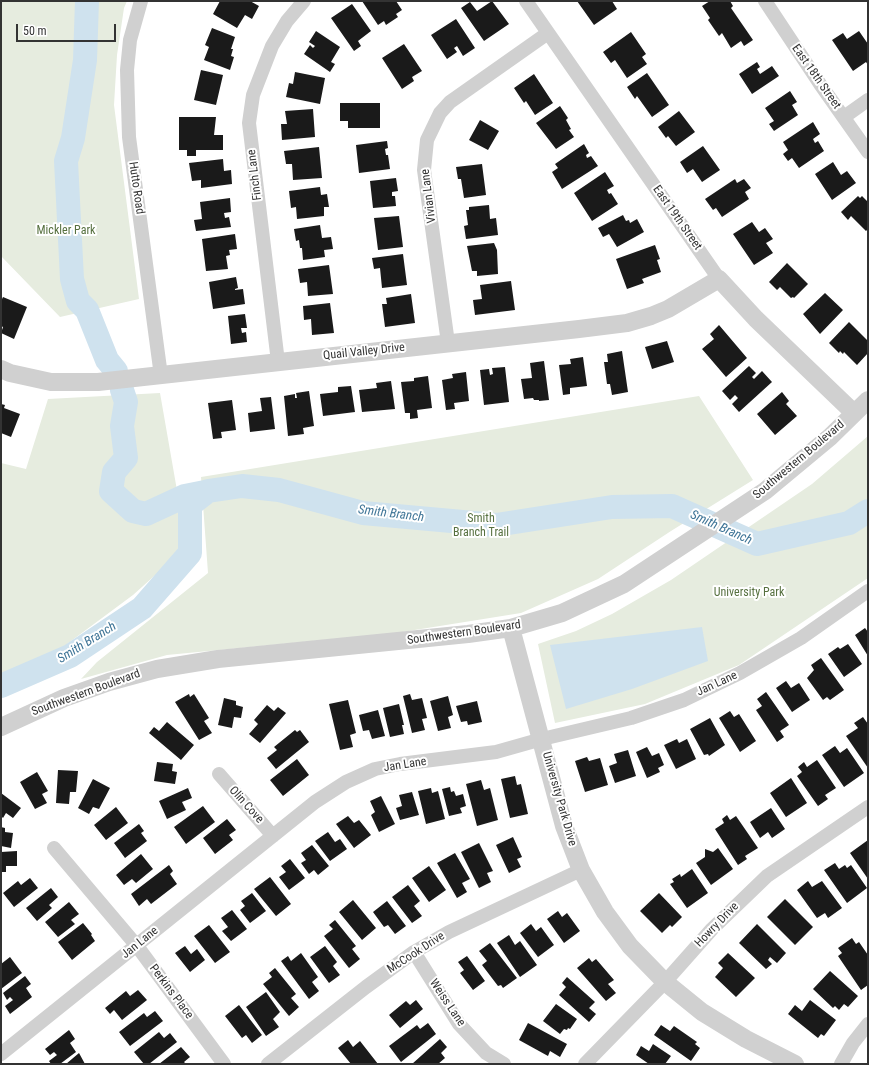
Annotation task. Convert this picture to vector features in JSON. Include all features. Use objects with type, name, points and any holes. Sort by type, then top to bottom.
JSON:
[{"type":"street","name":"Hutto Road","points":[[141,1],[130,40],[128,70],[129,137],[161,376]]},
{"type":"street","name":"Finch Lane","points":[[278,362],[249,124],[253,95],[272,46],[287,20],[304,1]]},
{"type":"street","name":"East 19th Street","points":[[526,1],[719,279],[756,319],[854,414]]},
{"type":"street","name":"East 18th Street","points":[[765,1],[868,152]]},
{"type":"street","name":"Vivian Lane","points":[[448,343],[424,170],[427,140],[440,113],[450,102],[548,33]]},
{"type":"street","points":[[844,117],[868,100]]},
{"type":"street","name":"Quail Valley Drive","points":[[1,369],[10,373],[51,382],[98,382],[627,323],[668,309],[719,279]]},
{"type":"street","name":"Southwestern Boulevard","points":[[1,727],[64,698],[109,682],[157,669],[218,659],[425,640],[511,628],[562,613],[624,584],[765,490],[830,437],[868,400]]},
{"type":"street","name":"Jan Lane","points":[[1,1055],[315,802],[346,782],[376,769],[400,764],[496,752],[542,739],[631,718],[684,700],[740,673],[801,638],[868,591]]},
{"type":"street","name":"University Park Drive","points":[[511,628],[542,739],[564,826],[581,870],[605,912],[622,935],[665,982],[702,1012],[746,1039],[795,1064]]},
{"type":"street","name":"Olin Cove","points":[[218,774],[273,836]]},
{"type":"street","name":"Howry Drive","points":[[585,1064],[665,982],[712,929],[767,876],[868,807]]},
{"type":"street","name":"Perkins Place","points":[[54,848],[137,946],[224,1064]]},
{"type":"street","name":"McCook Drive","points":[[268,1064],[366,987],[414,952],[449,932],[581,870]]},
{"type":"street","name":"Weiss Lane","points":[[414,952],[459,1024],[486,1052],[504,1064]]},
{"type":"street","points":[[841,1064],[853,1043],[868,1024]]},
{"type":"street","points":[[1,1055],[6,1064]]},
{"type":"green space","name":"Mickler Park","points":[[1,1],[127,1],[124,8],[117,55],[114,105],[139,299],[60,317],[1,256]]},
{"type":"green space","points":[[160,393],[186,542],[171,561],[133,595],[1,693],[1,463],[26,469],[48,399]]},
{"type":"green space","name":"Smith Branch Trail","points":[[699,396],[753,480],[598,579],[521,613],[396,633],[167,655],[81,679],[97,662],[208,573],[201,477]]},
{"type":"green space","name":"University Park","points":[[868,436],[868,578],[739,665],[645,704],[555,723],[538,644],[576,631],[612,614],[671,580],[812,484]]},
{"type":"water","points":[[702,627],[708,661],[632,689],[566,709],[550,645]]},
{"type":"building","points":[[220,1],[250,1],[259,6],[252,19],[245,15],[237,28],[213,14]]},
{"type":"building","points":[[362,1],[396,1],[402,10],[396,14],[398,17],[386,25],[384,21],[378,25]]},
{"type":"building","points":[[492,1],[509,24],[484,41],[461,8],[470,2],[477,11]]},
{"type":"building","points":[[577,1],[612,1],[617,9],[594,25]]},
{"type":"building","points":[[710,1],[730,1],[733,6],[731,8],[753,40],[744,46],[741,41],[731,48],[722,33],[719,36],[708,20],[710,18],[702,6]]},
{"type":"building","points":[[352,4],[371,31],[358,41],[361,46],[354,51],[331,18]]},
{"type":"building","points":[[456,19],[475,48],[463,56],[457,46],[454,48],[457,52],[447,59],[431,35]]},
{"type":"building","points":[[212,28],[235,37],[231,49],[233,49],[231,56],[234,57],[230,70],[204,60],[209,47],[205,45]]},
{"type":"building","points":[[316,31],[340,47],[331,62],[335,64],[330,72],[304,54],[310,45],[313,48],[315,46],[309,42]]},
{"type":"building","points":[[859,31],[868,44],[868,65],[866,62],[853,71],[832,40],[843,33],[847,39]]},
{"type":"building","points":[[631,32],[646,54],[642,57],[647,64],[627,78],[615,60],[611,63],[603,52]]},
{"type":"building","points":[[404,44],[422,71],[412,77],[414,81],[402,89],[382,58]]},
{"type":"building","points":[[757,62],[760,67],[757,69],[760,74],[772,66],[779,76],[752,94],[739,74]]},
{"type":"building","points":[[201,70],[223,75],[216,105],[194,100]]},
{"type":"building","points":[[295,72],[325,78],[320,104],[286,97],[289,83],[293,84]]},
{"type":"building","points":[[647,73],[669,105],[652,117],[637,96],[635,99],[627,87]]},
{"type":"building","points":[[534,74],[553,103],[535,115],[526,101],[524,103],[514,88]]},
{"type":"building","points":[[790,91],[797,102],[792,105],[798,115],[774,131],[769,124],[774,121],[765,108]]},
{"type":"building","points":[[340,103],[380,103],[380,128],[348,128],[348,121],[340,121]]},
{"type":"building","points":[[560,106],[568,118],[566,120],[571,129],[569,130],[574,137],[556,149],[536,123]]},
{"type":"building","points":[[313,109],[315,137],[282,140],[281,124],[287,124],[285,111]]},
{"type":"building","points":[[679,111],[695,132],[676,146],[668,136],[666,138],[658,127]]},
{"type":"building","points":[[179,117],[216,117],[214,135],[223,135],[223,150],[196,150],[196,156],[187,156],[187,150],[179,150]]},
{"type":"building","points":[[480,120],[499,131],[488,150],[469,140]]},
{"type":"building","points":[[813,122],[820,134],[813,139],[815,143],[818,141],[824,151],[799,168],[792,158],[788,161],[783,154],[788,150],[783,142]]},
{"type":"building","points":[[387,141],[388,148],[385,149],[386,155],[388,155],[390,169],[359,173],[356,145]]},
{"type":"building","points":[[584,144],[589,153],[586,155],[587,158],[591,156],[598,166],[562,189],[552,172],[558,168],[555,164]]},
{"type":"building","points":[[703,146],[720,170],[702,182],[693,169],[687,173],[680,162]]},
{"type":"building","points":[[319,147],[322,178],[293,180],[292,164],[286,164],[284,151]]},
{"type":"building","points":[[223,159],[224,171],[231,170],[232,184],[201,188],[201,180],[192,181],[189,163]]},
{"type":"building","points":[[833,162],[841,175],[847,171],[856,183],[832,200],[815,174]]},
{"type":"building","points":[[482,164],[486,195],[464,198],[461,179],[458,179],[456,167]]},
{"type":"building","points":[[605,172],[614,186],[607,190],[609,194],[611,193],[618,204],[592,221],[574,193]]},
{"type":"building","points":[[396,178],[398,191],[392,192],[392,196],[395,196],[396,206],[373,208],[370,181]]},
{"type":"building","points":[[735,179],[737,183],[744,179],[751,188],[745,192],[749,199],[722,217],[716,208],[713,210],[705,199]]},
{"type":"building","points":[[320,187],[321,195],[327,194],[329,207],[324,207],[324,216],[297,219],[296,207],[291,208],[289,191]]},
{"type":"building","points":[[858,196],[860,198],[862,196],[868,202],[868,229],[866,231],[851,216],[848,220],[841,212]]},
{"type":"building","points":[[230,198],[231,212],[224,213],[225,218],[229,217],[231,227],[196,231],[194,220],[202,219],[200,202]]},
{"type":"building","points":[[489,205],[490,219],[496,218],[498,235],[466,239],[464,226],[468,225],[466,210],[469,210],[469,207]]},
{"type":"building","points":[[623,215],[626,221],[629,220],[630,223],[637,219],[644,232],[617,247],[609,234],[603,237],[598,228]]},
{"type":"building","points":[[399,216],[403,247],[378,250],[374,218]]},
{"type":"building","points":[[752,222],[759,232],[765,228],[773,239],[766,243],[773,253],[754,265],[733,234]]},
{"type":"building","points":[[320,225],[322,238],[331,237],[333,249],[324,250],[325,257],[303,260],[302,248],[300,248],[299,240],[296,241],[294,229]]},
{"type":"building","points":[[235,234],[237,249],[229,250],[230,255],[226,256],[228,269],[206,271],[202,239]]},
{"type":"building","points":[[494,243],[497,250],[498,274],[477,276],[477,271],[472,271],[467,246]]},
{"type":"building","points":[[655,245],[660,259],[657,260],[661,272],[642,279],[644,283],[627,289],[616,259]]},
{"type":"building","points":[[403,254],[407,285],[382,288],[380,268],[374,269],[372,258]]},
{"type":"building","points":[[787,263],[808,284],[794,298],[791,298],[780,287],[777,290],[769,282]]},
{"type":"building","points":[[329,265],[333,294],[308,296],[307,282],[300,283],[298,269]]},
{"type":"building","points":[[236,277],[238,288],[235,290],[243,289],[245,304],[213,309],[209,282]]},
{"type":"building","points":[[511,281],[515,310],[475,315],[473,300],[482,299],[480,285]]},
{"type":"building","points":[[825,293],[843,310],[820,334],[803,314]]},
{"type":"building","points":[[411,294],[415,323],[385,327],[382,304],[387,304],[386,298]]},
{"type":"building","points":[[3,297],[27,307],[14,339],[1,333],[3,327],[1,326],[1,301]]},
{"type":"building","points":[[330,303],[334,333],[312,335],[311,319],[304,320],[303,306]]},
{"type":"building","points":[[245,314],[247,328],[241,328],[242,333],[246,332],[247,342],[231,344],[228,316]]},
{"type":"building","points":[[849,322],[868,341],[868,353],[857,365],[844,352],[843,354],[840,351],[839,353],[829,343]]},
{"type":"building","points":[[719,325],[747,358],[726,377],[702,349],[714,339],[710,334]]},
{"type":"building","points":[[667,341],[674,362],[652,369],[645,347]]},
{"type":"building","points":[[622,351],[628,392],[612,395],[610,384],[607,384],[604,362],[608,362],[607,354]]},
{"type":"building","points":[[583,357],[587,386],[570,388],[570,394],[563,395],[559,365],[571,364],[570,359]]},
{"type":"building","points":[[544,361],[549,400],[539,401],[534,400],[533,398],[524,399],[521,379],[532,378],[530,363]]},
{"type":"building","points":[[749,366],[756,373],[752,377],[754,379],[762,371],[772,382],[739,412],[732,404],[738,398],[735,395],[730,400],[722,391]]},
{"type":"building","points":[[505,367],[509,402],[484,405],[480,370],[489,369],[490,375],[493,374],[492,368]]},
{"type":"building","points":[[466,372],[469,401],[454,403],[455,409],[446,410],[442,380],[453,378],[452,374]]},
{"type":"building","points":[[428,376],[432,408],[417,410],[418,418],[410,419],[410,413],[405,413],[401,382],[414,381],[414,378]]},
{"type":"building","points":[[391,381],[395,409],[362,412],[359,390],[377,388],[376,383]]},
{"type":"building","points":[[351,386],[355,412],[323,416],[320,394],[338,392],[338,387]]},
{"type":"building","points":[[309,391],[314,426],[303,428],[304,434],[288,436],[284,396],[295,394],[295,398],[297,398],[296,393]]},
{"type":"building","points":[[782,392],[789,401],[786,404],[797,416],[775,435],[757,414]]},
{"type":"building","points":[[271,397],[275,429],[250,432],[248,413],[262,411],[260,398]]},
{"type":"building","points":[[232,400],[236,430],[221,432],[222,438],[213,439],[208,403]]},
{"type":"building","points":[[1,404],[5,405],[4,408],[20,414],[11,437],[1,433]]},
{"type":"building","points":[[865,628],[868,632],[868,656],[855,635]]},
{"type":"building","points":[[848,644],[862,664],[844,677],[828,654],[838,647],[840,649]]},
{"type":"building","points":[[821,658],[844,690],[830,700],[827,697],[823,700],[807,678],[814,670],[811,665]]},
{"type":"building","points":[[786,681],[791,688],[799,683],[810,700],[792,712],[776,688]]},
{"type":"building","points":[[766,692],[789,725],[780,731],[784,737],[777,742],[756,710],[762,706],[757,699]]},
{"type":"building","points":[[189,694],[190,697],[194,694],[209,718],[204,721],[212,733],[199,740],[175,702]]},
{"type":"building","points":[[410,694],[412,700],[422,698],[427,718],[422,719],[425,730],[412,733],[403,696]]},
{"type":"building","points":[[448,696],[453,715],[448,717],[451,728],[438,731],[430,701]]},
{"type":"building","points":[[224,698],[236,701],[236,705],[243,707],[241,718],[234,717],[232,728],[218,725]]},
{"type":"building","points":[[348,700],[356,733],[350,735],[353,747],[340,750],[329,704]]},
{"type":"building","points":[[477,701],[482,722],[468,725],[467,721],[461,722],[456,706]]},
{"type":"building","points":[[399,704],[404,725],[402,725],[404,734],[390,737],[383,708]]},
{"type":"building","points":[[267,705],[274,711],[278,707],[286,713],[260,743],[249,734],[258,724],[254,720]]},
{"type":"building","points":[[378,710],[385,736],[372,739],[369,730],[363,731],[359,715]]},
{"type":"building","points":[[730,711],[734,717],[739,714],[756,741],[740,752],[719,718]]},
{"type":"building","points":[[863,717],[868,724],[868,768],[846,736],[858,728],[854,723]]},
{"type":"building","points":[[710,718],[725,745],[709,756],[708,754],[704,755],[690,729]]},
{"type":"building","points":[[167,722],[194,745],[181,760],[149,733],[154,727],[159,731]]},
{"type":"building","points":[[295,730],[297,732],[300,730],[309,742],[276,769],[267,758],[277,750],[274,747]]},
{"type":"building","points":[[677,739],[679,743],[687,739],[696,759],[676,769],[664,745]]},
{"type":"building","points":[[835,746],[840,753],[847,748],[864,773],[844,787],[822,755]]},
{"type":"building","points":[[647,747],[652,756],[659,753],[664,765],[658,768],[660,772],[647,778],[636,752]]},
{"type":"building","points":[[628,750],[636,776],[615,783],[609,766],[617,763],[614,754]]},
{"type":"building","points":[[587,757],[589,761],[600,758],[608,785],[585,792],[575,761]]},
{"type":"building","points":[[297,759],[309,775],[283,796],[270,780]]},
{"type":"building","points":[[817,760],[836,788],[825,795],[828,799],[818,806],[797,776],[802,772],[798,767],[804,762],[807,767]]},
{"type":"building","points":[[157,762],[173,764],[172,771],[177,772],[175,784],[154,781]]},
{"type":"building","points":[[58,770],[78,771],[76,792],[70,792],[69,804],[56,803]]},
{"type":"building","points":[[37,772],[48,791],[42,794],[47,803],[35,809],[20,782]]},
{"type":"building","points":[[515,776],[517,785],[521,784],[528,814],[510,818],[501,779]]},
{"type":"building","points":[[791,778],[807,803],[786,817],[770,793]]},
{"type":"building","points":[[93,779],[110,788],[99,809],[93,807],[89,814],[78,808]]},
{"type":"building","points":[[481,780],[484,790],[490,788],[498,820],[477,826],[466,784]]},
{"type":"building","points":[[450,787],[451,792],[454,791],[456,796],[463,794],[466,806],[460,808],[462,813],[449,816],[442,789]]},
{"type":"building","points":[[188,788],[192,798],[182,802],[186,810],[167,819],[159,801]]},
{"type":"building","points":[[431,788],[432,793],[438,791],[445,819],[426,824],[418,791]]},
{"type":"building","points":[[412,792],[419,815],[400,820],[396,808],[402,806],[399,795]]},
{"type":"building","points":[[1,793],[21,808],[13,818],[6,813],[3,818],[1,816]]},
{"type":"building","points":[[381,796],[395,824],[379,832],[371,815],[375,812],[370,801]]},
{"type":"building","points":[[203,806],[215,822],[186,844],[174,827]]},
{"type":"building","points":[[116,807],[128,823],[106,840],[94,825]]},
{"type":"building","points":[[771,808],[785,829],[772,838],[768,832],[760,838],[750,822]]},
{"type":"building","points":[[727,815],[730,820],[736,816],[758,848],[745,856],[747,859],[738,865],[715,829],[724,823],[722,819]]},
{"type":"building","points":[[348,816],[354,823],[359,820],[371,835],[354,848],[336,824]]},
{"type":"building","points":[[227,819],[236,830],[229,835],[233,840],[215,854],[203,838]]},
{"type":"building","points":[[139,824],[144,831],[141,833],[147,841],[125,858],[114,843]]},
{"type":"building","points":[[1,827],[5,828],[5,832],[13,833],[11,848],[1,846]]},
{"type":"building","points":[[328,832],[335,842],[340,839],[347,849],[330,861],[315,841]]},
{"type":"building","points":[[513,837],[522,857],[517,859],[521,867],[509,873],[496,845]]},
{"type":"building","points":[[868,840],[868,879],[850,853]]},
{"type":"building","points":[[479,843],[493,871],[487,873],[491,882],[479,888],[461,852]]},
{"type":"building","points":[[312,845],[329,866],[318,875],[314,870],[309,874],[301,863],[306,860],[301,853]]},
{"type":"building","points":[[718,848],[733,869],[711,885],[696,863],[705,857],[705,849],[713,852]]},
{"type":"building","points":[[17,851],[17,866],[6,866],[6,872],[1,872],[1,852]]},
{"type":"building","points":[[455,853],[470,879],[462,883],[467,892],[457,898],[437,863]]},
{"type":"building","points":[[141,854],[153,869],[136,883],[132,879],[124,885],[116,875]]},
{"type":"building","points":[[290,859],[305,878],[289,890],[279,877],[286,872],[281,866]]},
{"type":"building","points":[[835,863],[839,869],[845,865],[847,868],[851,865],[867,888],[847,903],[824,870]]},
{"type":"building","points":[[169,865],[173,871],[170,874],[177,884],[151,904],[147,899],[139,906],[131,894]]},
{"type":"building","points":[[429,866],[446,890],[429,902],[412,878]]},
{"type":"building","points":[[692,869],[708,893],[687,908],[670,884],[674,882],[672,879],[680,874],[681,877]]},
{"type":"building","points":[[270,877],[291,904],[276,916],[254,889]]},
{"type":"building","points":[[30,878],[38,888],[14,907],[3,893],[18,881],[21,885]]},
{"type":"building","points":[[808,881],[812,887],[822,881],[842,908],[828,918],[825,913],[817,918],[797,890]]},
{"type":"building","points":[[408,885],[420,901],[414,906],[422,916],[412,923],[392,897]]},
{"type":"building","points":[[51,888],[58,897],[49,905],[52,908],[37,921],[26,908]]},
{"type":"building","points":[[252,893],[266,911],[250,923],[240,910],[245,906],[241,901]]},
{"type":"building","points":[[659,893],[682,917],[672,927],[670,925],[662,933],[640,911]]},
{"type":"building","points":[[785,899],[813,927],[795,945],[767,917]]},
{"type":"building","points":[[353,900],[376,928],[362,940],[339,912]]},
{"type":"building","points":[[387,901],[406,926],[395,934],[388,925],[384,927],[373,912]]},
{"type":"building","points":[[69,902],[79,914],[71,920],[75,924],[58,937],[45,922]]},
{"type":"building","points":[[232,910],[247,929],[231,941],[222,931],[228,927],[221,918]]},
{"type":"building","points":[[558,911],[562,917],[567,913],[580,931],[564,943],[547,919]]},
{"type":"building","points":[[335,920],[356,946],[352,949],[360,959],[349,968],[324,936],[333,929],[329,925]]},
{"type":"building","points":[[83,923],[92,934],[91,935],[95,941],[72,960],[58,942]]},
{"type":"building","points":[[531,924],[536,931],[541,927],[554,945],[538,957],[520,933]]},
{"type":"building","points":[[757,924],[786,953],[777,963],[770,957],[768,960],[772,964],[766,969],[739,943]]},
{"type":"building","points":[[209,925],[230,952],[215,963],[194,936]]},
{"type":"building","points":[[509,935],[515,945],[520,941],[537,965],[520,977],[497,943]]},
{"type":"building","points":[[852,938],[856,944],[859,942],[868,955],[868,985],[861,990],[838,956],[842,953],[838,948]]},
{"type":"building","points":[[490,943],[517,978],[503,988],[501,985],[498,986],[482,965],[487,961],[479,951]]},
{"type":"building","points":[[185,946],[191,954],[197,949],[205,960],[190,972],[175,953]]},
{"type":"building","points":[[325,946],[337,962],[333,966],[340,975],[329,983],[310,957]]},
{"type":"building","points":[[301,953],[318,977],[312,982],[319,991],[309,999],[281,961],[288,956],[291,961]]},
{"type":"building","points":[[728,953],[755,978],[736,997],[715,977],[723,968],[718,963]]},
{"type":"building","points":[[467,956],[485,981],[473,990],[460,973],[464,970],[458,962]]},
{"type":"building","points":[[10,957],[22,973],[1,989],[1,964]]},
{"type":"building","points":[[589,958],[592,962],[596,959],[614,980],[608,984],[616,993],[606,1001],[577,968]]},
{"type":"building","points":[[275,968],[296,994],[291,998],[299,1007],[289,1016],[263,984],[272,977],[269,973]]},
{"type":"building","points":[[830,971],[858,996],[848,1007],[844,1004],[839,1010],[835,1006],[833,1008],[813,989]]},
{"type":"building","points":[[25,976],[31,984],[26,988],[32,997],[10,1014],[5,1006],[13,1000],[10,997],[7,1000],[3,993]]},
{"type":"building","points":[[567,977],[595,1002],[589,1008],[596,1014],[589,1022],[559,995],[566,987],[562,983]]},
{"type":"building","points":[[138,990],[147,1000],[122,1020],[114,1010],[110,1014],[105,1008],[126,991],[130,996]]},
{"type":"building","points":[[266,992],[280,1012],[273,1019],[279,1027],[266,1036],[246,1007]]},
{"type":"building","points":[[416,1000],[423,1009],[400,1028],[389,1015],[406,1001],[410,1005]]},
{"type":"building","points":[[810,1000],[836,1020],[824,1036],[821,1034],[818,1038],[788,1014],[795,1005],[802,1011]]},
{"type":"building","points":[[556,1004],[577,1019],[570,1029],[564,1029],[560,1034],[543,1021]]},
{"type":"building","points":[[239,1005],[262,1035],[252,1043],[246,1035],[242,1038],[225,1016]]},
{"type":"building","points":[[155,1011],[163,1021],[130,1046],[119,1032],[144,1013],[147,1017]]},
{"type":"building","points":[[428,1023],[436,1034],[401,1062],[389,1046],[417,1025],[420,1029]]},
{"type":"building","points":[[528,1023],[567,1044],[560,1057],[550,1051],[548,1056],[519,1040]]},
{"type":"building","points":[[661,1025],[670,1031],[674,1026],[697,1042],[695,1044],[700,1048],[691,1061],[654,1035]]},
{"type":"building","points":[[69,1030],[75,1039],[70,1043],[76,1052],[60,1064],[51,1064],[49,1061],[57,1055],[54,1052],[50,1055],[45,1049]]},
{"type":"building","points":[[159,1032],[164,1038],[170,1033],[177,1042],[149,1064],[144,1064],[134,1052]]},
{"type":"building","points":[[440,1039],[447,1047],[441,1053],[445,1058],[438,1064],[412,1064]]},
{"type":"building","points":[[348,1040],[353,1047],[360,1041],[378,1064],[351,1064],[338,1048]]},
{"type":"building","points":[[653,1044],[671,1056],[665,1064],[649,1064],[636,1055],[641,1046],[649,1051]]},
{"type":"building","points":[[181,1047],[190,1057],[184,1062],[186,1064],[159,1064]]},
{"type":"building","points":[[79,1053],[85,1064],[66,1064]]},
{"type":"waterway","points":[[87,1],[85,60],[73,138],[66,161],[72,279],[78,301],[87,310],[107,360],[116,371]]},
{"type":"waterway","points":[[122,390],[126,402],[122,426],[126,458],[114,472],[111,491],[133,511],[146,514],[185,496],[205,492]]},
{"type":"waterway","name":"Smith Branch","points":[[1,686],[70,656],[142,608],[190,553],[190,505],[208,491],[242,486],[279,490],[363,513],[496,525],[612,507],[672,506],[757,544],[849,523],[868,511]]}]
